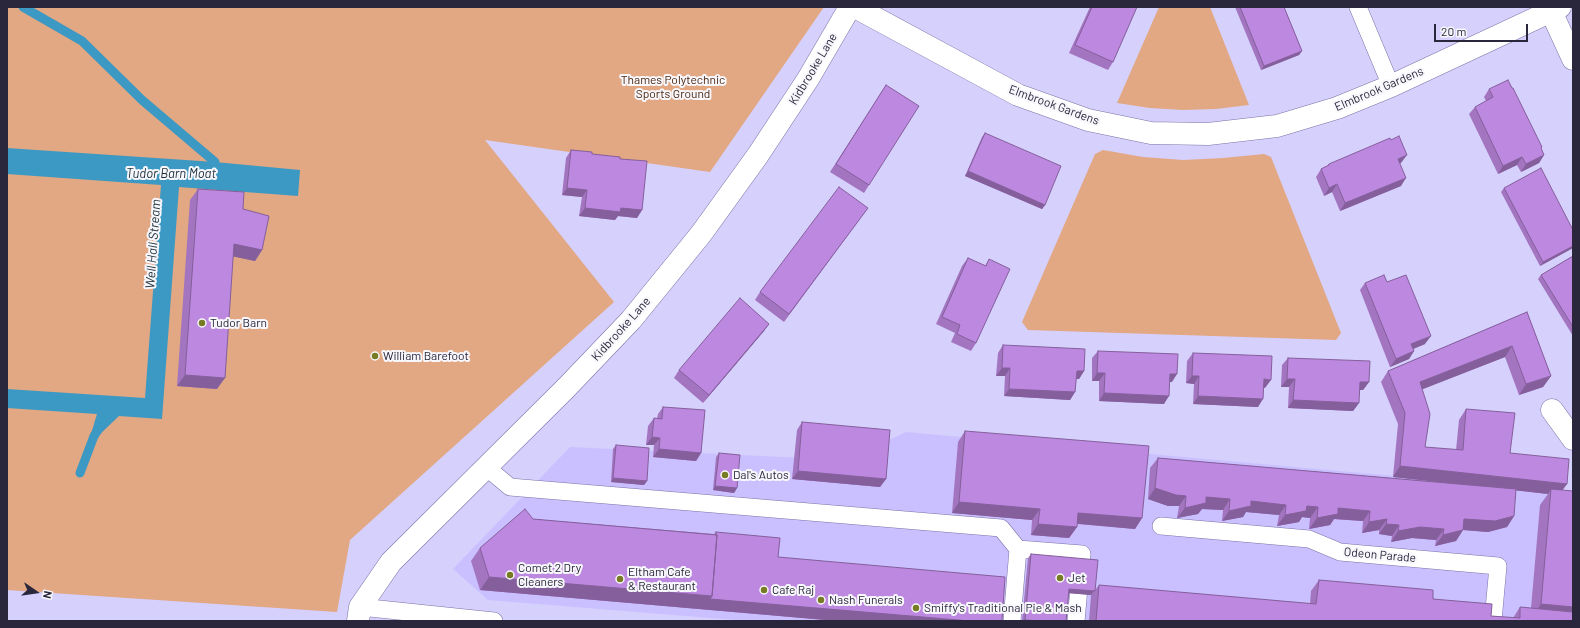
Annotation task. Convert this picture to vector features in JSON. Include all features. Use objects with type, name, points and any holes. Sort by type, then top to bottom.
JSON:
[{"type":"main road","name":"Kidbrooke Lane","points":[[359,614],[391,562],[631,320],[701,234],[758,155],[796,98],[850,7]]},
{"type":"main road","name":"Elmbrook Gardens","points":[[855,7],[1018,95],[1088,120],[1151,133],[1208,134],[1277,126],[1337,108],[1391,86],[1553,8]]},
{"type":"main road","points":[[1553,8],[1573,58]]},
{"type":"main road","points":[[1552,410],[1573,439]]},
{"type":"lane","points":[[1358,7],[1391,86]]},
{"type":"lane","points":[[486,467],[510,487],[1001,528],[1018,549],[1012,621]]},
{"type":"lane","name":"Odeon Parade","points":[[1161,526],[1309,539],[1340,552],[1498,566],[1493,621]]},
{"type":"lane","points":[[1018,549],[1082,554],[1076,621]]},
{"type":"lane","points":[[359,614],[494,621]]},
{"type":"shaded area","points":[[906,432],[1573,492],[1573,621],[748,621],[488,600],[453,569],[570,447],[846,460]]},
{"type":"green space","name":"Thames Polytechnic Sports Ground","points":[[7,7],[824,7],[710,172],[485,140],[614,302],[350,540],[337,612],[7,590]]},
{"type":"green space","points":[[1159,7],[1210,7],[1249,105],[1216,109],[1183,110],[1150,108],[1117,103]]},
{"type":"green space","points":[[1103,150],[1143,157],[1183,160],[1264,154],[1271,157],[1341,333],[1336,340],[1028,330],[1022,322],[1095,154]]},
{"type":"water","name":"Tudor Barn Moat","points":[[7,148],[215,162],[300,170],[298,196],[179,187],[162,419],[119,416],[97,437],[91,434],[97,414],[7,408],[7,389],[145,398],[161,185],[7,174]]},
{"type":"building","points":[[1092,7],[1137,7],[1113,62],[1075,45]]},
{"type":"building","points":[[1240,7],[1284,7],[1302,51],[1264,66]]},
{"type":"building","points":[[1508,80],[1542,147],[1541,148],[1544,155],[1526,164],[1522,157],[1503,166],[1475,107],[1493,97],[1489,89]]},
{"type":"building","points":[[886,85],[919,106],[869,185],[836,164]]},
{"type":"building","points":[[985,133],[1061,166],[1045,205],[968,171]]},
{"type":"building","points":[[1399,136],[1407,155],[1398,159],[1406,178],[1345,203],[1337,184],[1329,188],[1321,169],[1329,164],[1390,138],[1391,140]]},
{"type":"building","points":[[571,150],[620,157],[620,159],[647,161],[642,210],[621,208],[620,212],[585,208],[587,190],[567,188]]},
{"type":"building","points":[[1541,168],[1573,230],[1573,246],[1543,262],[1504,188]]},
{"type":"building","points":[[839,187],[868,208],[789,314],[760,292]]},
{"type":"building","name":"Tudor Barn","points":[[198,189],[244,192],[243,209],[269,216],[262,250],[234,244],[225,378],[185,375]]},
{"type":"building","points":[[1573,256],[1573,327],[1541,275]]},
{"type":"building","points":[[968,258],[986,266],[989,259],[1010,269],[976,343],[957,334],[960,325],[942,317]]},
{"type":"building","points":[[1384,275],[1387,282],[1406,275],[1431,336],[1411,344],[1414,351],[1396,359],[1365,283]]},
{"type":"building","points":[[740,298],[769,324],[709,395],[679,370]]},
{"type":"building","points":[[1527,312],[1551,376],[1526,384],[1512,346],[1420,382],[1430,414],[1425,447],[1463,450],[1466,409],[1515,413],[1510,453],[1569,459],[1567,484],[1400,466],[1405,413],[1388,371]]},
{"type":"building","points":[[1003,345],[1085,349],[1084,371],[1077,371],[1075,392],[1009,389],[1010,368],[1002,368]]},
{"type":"building","points":[[1098,351],[1178,354],[1177,374],[1170,374],[1169,396],[1104,393],[1105,373],[1097,373]]},
{"type":"building","points":[[1193,353],[1272,356],[1271,380],[1264,379],[1263,399],[1198,396],[1199,376],[1192,376]]},
{"type":"building","points":[[1288,358],[1370,361],[1369,382],[1360,382],[1359,403],[1293,400],[1295,379],[1287,379]]},
{"type":"building","points":[[663,407],[705,410],[701,453],[659,449],[660,438],[652,437],[654,418],[662,419]]},
{"type":"building","points":[[802,422],[890,430],[886,479],[798,471]]},
{"type":"building","points":[[965,431],[1149,446],[1142,518],[1078,513],[1077,527],[1038,524],[1040,509],[959,502]]},
{"type":"building","points":[[616,445],[649,448],[647,481],[613,478]]},
{"type":"building","name":"Dal's Autos","points":[[719,453],[740,455],[737,488],[715,486]]},
{"type":"building","points":[[1158,458],[1516,489],[1514,516],[1495,521],[1464,519],[1463,530],[1443,535],[1444,529],[1420,527],[1398,531],[1399,525],[1386,524],[1387,519],[1369,522],[1370,511],[1338,508],[1338,514],[1317,518],[1318,507],[1307,506],[1306,511],[1285,515],[1286,505],[1251,501],[1251,506],[1229,511],[1230,499],[1206,497],[1206,503],[1185,508],[1186,496],[1176,495],[1155,488]]},
{"type":"building","points":[[1551,489],[1573,491],[1573,607],[1541,604]]},
{"type":"building","points":[[525,509],[533,519],[717,535],[712,596],[489,577],[480,548]]},
{"type":"building","points":[[716,532],[780,538],[778,557],[1005,577],[1002,621],[970,621],[710,599],[712,596]]},
{"type":"building","name":"Jet","points":[[1031,554],[1098,560],[1095,591],[1069,589],[1066,621],[1025,620]]},
{"type":"building","points":[[1319,580],[1433,590],[1433,599],[1492,604],[1491,616],[1520,618],[1520,607],[1573,612],[1573,621],[1096,621],[1099,585],[1316,604]]},
{"type":"waterway","name":"Well Hall Stream","points":[[23,7],[82,41],[142,100],[215,162],[214,173]]},
{"type":"waterway","name":"Well Hall Stream","points":[[80,473],[94,436],[100,427]]},
{"type":"place","name":"Tudor Barn","points":[[202,323]]},
{"type":"place","name":"William Barefoot","points":[[375,356]]},
{"type":"place","name":"Dal's Autos","points":[[725,475]]},
{"type":"place","name":"Comet 2 Dry Cleaners","points":[[510,575]]},
{"type":"place","name":"Jet","points":[[1060,578]]},
{"type":"place","name":"Eltham Cafe & Restaurant","points":[[620,579]]},
{"type":"place","name":"Cafe Raj","points":[[764,590]]},
{"type":"place","name":"Nash Funerals","points":[[821,600]]},
{"type":"place","name":"Smiffy's Traditional Pie & Mash","points":[[916,608]]}]
